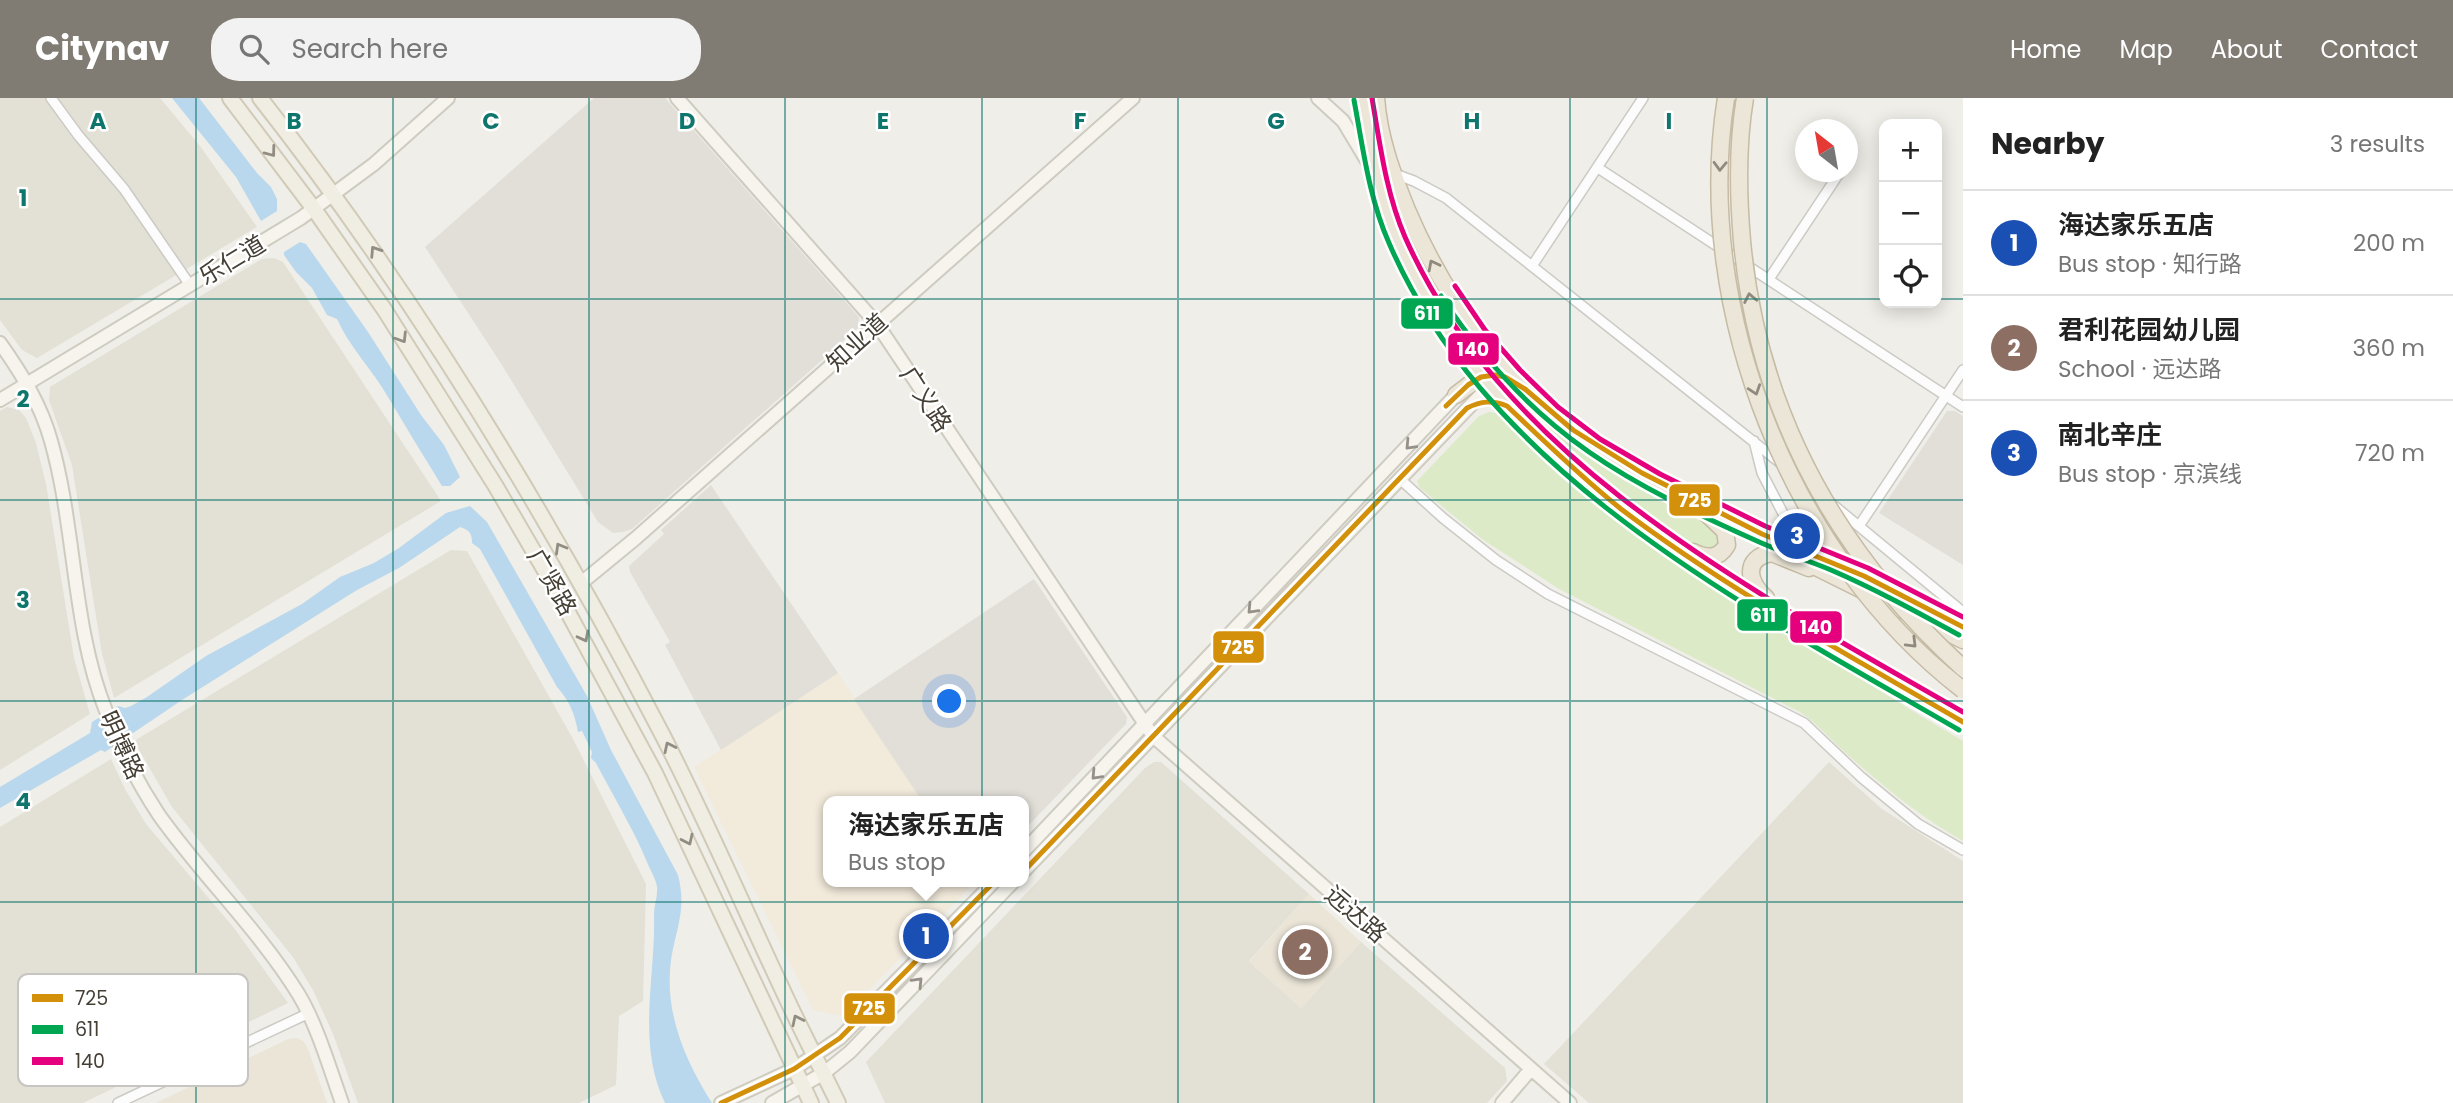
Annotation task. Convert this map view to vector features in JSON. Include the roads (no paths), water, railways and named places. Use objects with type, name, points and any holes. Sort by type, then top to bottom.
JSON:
[{"type":"highway","points":[[1363,98],[1384,175],[1463,315],[1507,406],[1574,469],[1643,524],[1731,582],[1963,722]]},
{"type":"highway","points":[[1376,98],[1390,221],[1411,271],[1437,318],[1492,373],[1516,383],[1597,447],[1678,491],[1762,534],[1786,542],[1931,609],[1963,627]]},
{"type":"highway","points":[[1726,98],[1719,183],[1726,265],[1739,338],[1766,422],[1800,494],[1856,580],[1908,640],[1963,690]]},
{"type":"highway","points":[[1745,98],[1738,179],[1746,279],[1760,349],[1786,426],[1810,476],[1860,557],[1916,624],[1963,668]]},
{"type":"highway","points":[[1456,395],[1492,373]]},
{"type":"highway","points":[[1643,524],[1702,557],[1723,552],[1727,538],[1721,524],[1678,491]]},
{"type":"highway","points":[[1762,534],[1780,547],[1838,578],[1963,640]]},
{"type":"highway","points":[[1812,632],[1757,591],[1750,578],[1754,563],[1764,554],[1772,553],[1838,578]]},
{"type":"main road","name":"广贤路","points":[[230,98],[360,273],[495,485],[578,628],[686,836],[811,1103]]},
{"type":"main road","name":"广贤路","points":[[260,98],[335,194],[462,384],[515,470],[664,737],[838,1103]]},
{"type":"street","points":[[51,98],[124,189],[190,285]]},
{"type":"street","name":"乐仁道","points":[[0,401],[314,209],[374,164],[448,98]]},
{"type":"street","name":"广义路","points":[[677,98],[877,324],[1144,724]]},
{"type":"street","name":"知业道","points":[[580,584],[636,538],[1133,98]]},
{"type":"street","points":[[1318,98],[1343,121],[1384,175],[1414,181],[1446,198],[1859,526],[1963,612]]},
{"type":"street","points":[[1532,266],[1643,98]]},
{"type":"street","points":[[1598,167],[1963,407]]},
{"type":"street","points":[[1769,279],[1833,182]]},
{"type":"street","name":"明博路","points":[[0,343],[28,383],[51,439],[59,471],[89,656],[104,708],[122,752],[159,814],[269,950],[300,997],[342,1103]]},
{"type":"street","points":[[1859,526],[1963,370]]},
{"type":"street","points":[[1029,866],[1467,408],[1492,373]]},
{"type":"street","points":[[1029,846],[1456,395]]},
{"type":"street","points":[[1467,408],[1490,400],[1507,406]]},
{"type":"street","points":[[1754,442],[1762,473],[1788,525],[1786,542]]},
{"type":"street","points":[[1400,479],[1475,543],[1548,594],[1804,723],[1861,777],[1918,824],[1963,850]]},
{"type":"street","name":"远达路","points":[[1144,724],[1153,736],[1570,1103]]},
{"type":"street","points":[[722,1103],[794,1069],[850,1029],[990,887]]},
{"type":"street","points":[[772,1103],[824,1073],[850,1052],[1008,887]]},
{"type":"street","points":[[248,1042],[307,1014]]},
{"type":"street","points":[[1502,1103],[1531,1069]]},
{"type":"street","points":[[118,1103],[154,1086]]},
{"type":"water","points":[[172,98],[199,98],[271,187],[277,199],[277,211],[261,221],[236,177]]},
{"type":"water","points":[[300,242],[306,244],[444,445],[460,477],[450,486],[442,486],[337,319],[327,315],[312,288],[284,255],[284,252]]},
{"type":"water","points":[[470,506],[487,522],[587,696],[611,750],[678,875],[681,909],[671,960],[671,999],[685,1053],[712,1103],[665,1103],[656,1080],[649,1033],[657,890],[655,881],[629,824],[591,758],[592,752],[582,731],[578,732],[568,702],[480,549],[472,543],[470,533],[463,528],[460,527],[399,568],[357,590],[182,700],[105,752],[101,750],[0,808],[0,787],[90,733],[92,722],[118,706],[125,708],[147,697],[206,656],[302,604],[340,577],[374,563],[446,513]]},
{"type":"place","name":"南北辛庄","points":[[1797,536]]},
{"type":"place","name":"海达家乐五店","points":[[926,936]]},
{"type":"place","name":"君利花园幼儿园","points":[[1305,952]]}]
